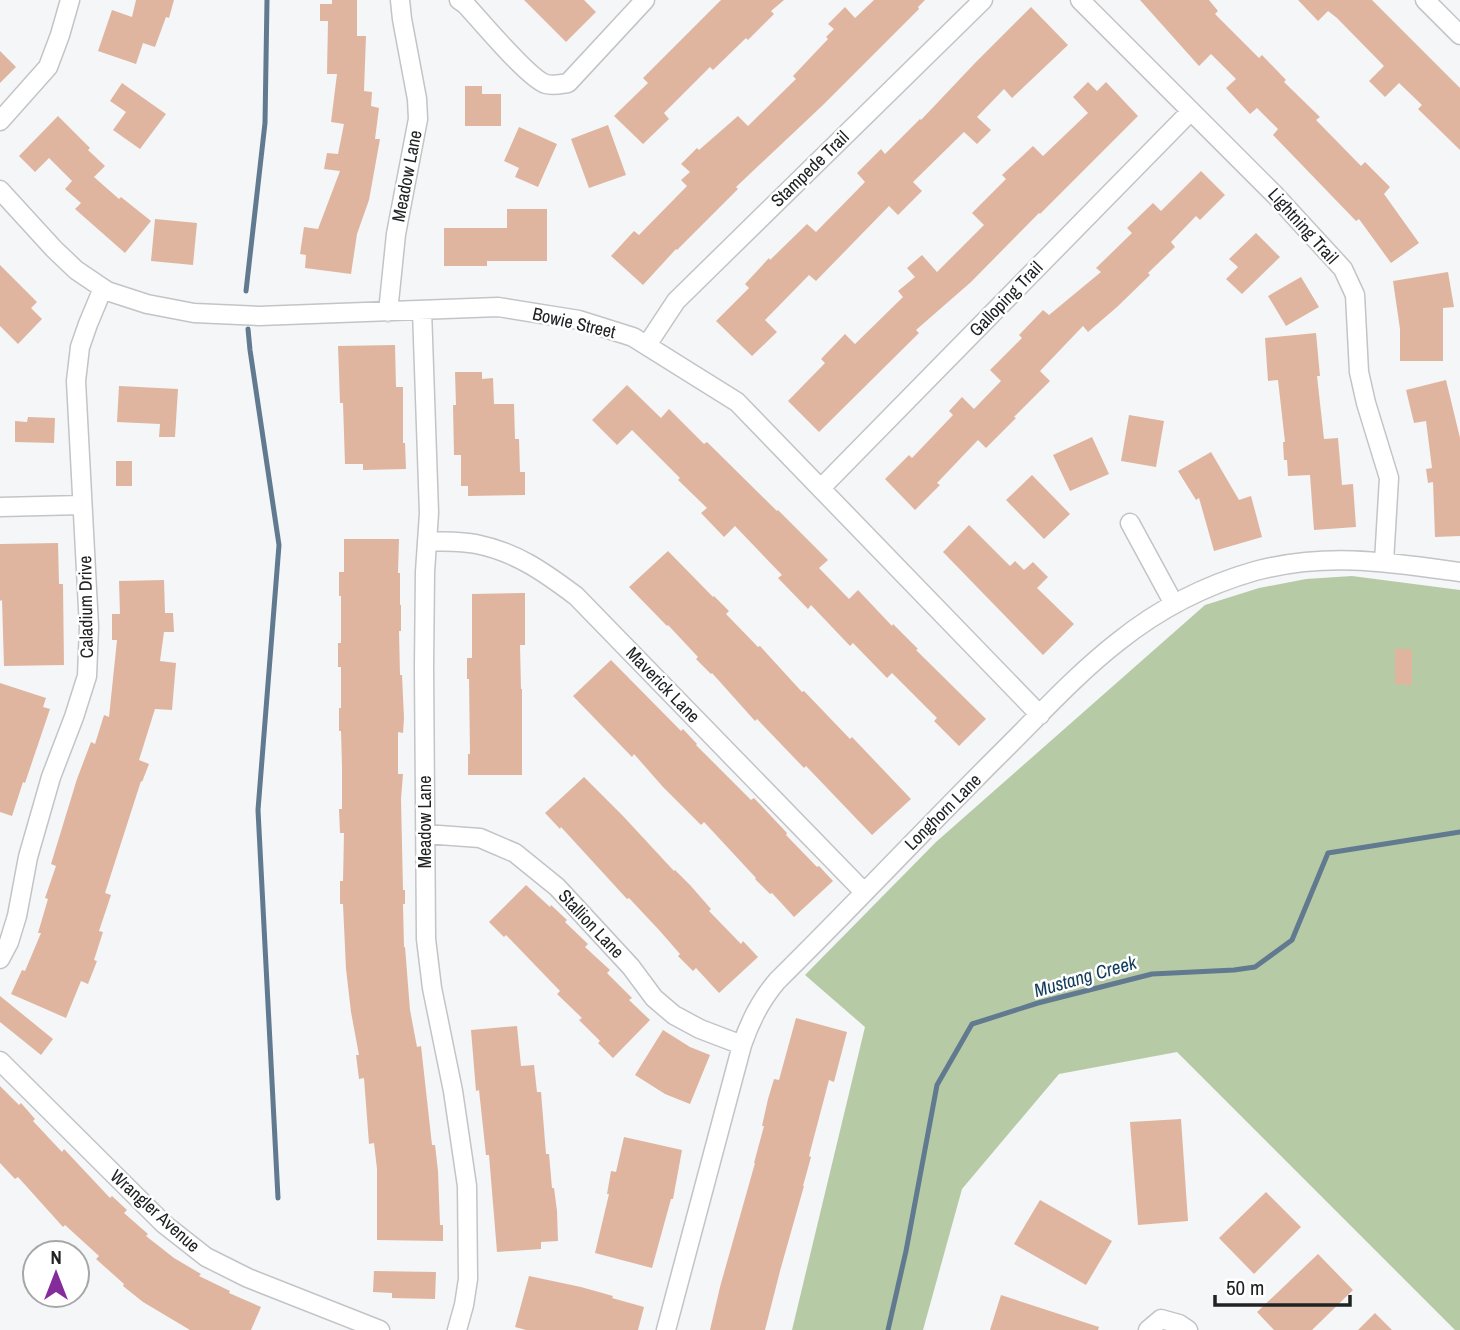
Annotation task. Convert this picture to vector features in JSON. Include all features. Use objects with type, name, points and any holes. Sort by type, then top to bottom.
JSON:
[{"type":"street","points":[[0,121],[48,67],[70,0]]},
{"type":"street","name":"Meadow Lane","points":[[388,312],[396,234],[418,120],[418,100],[400,0]]},
{"type":"street","points":[[459,0],[528,72],[544,83],[559,85],[568,83],[645,0]]},
{"type":"street","name":"Stampede Trail","points":[[647,345],[676,301],[982,0]]},
{"type":"street","name":"Lightning Trail","points":[[1080,0],[1275,195],[1343,269],[1355,295],[1359,372],[1389,478],[1384,562]]},
{"type":"street","points":[[1425,0],[1460,35]]},
{"type":"street","name":"Galloping Trail","points":[[821,488],[1191,111]]},
{"type":"street","name":"Bowie Street","points":[[0,190],[76,270],[107,291],[147,304],[194,313],[259,316],[498,307],[579,320],[633,337],[737,402],[1040,715]]},
{"type":"street","name":"Caladium Drive","points":[[0,959],[9,942],[17,916],[28,858],[51,777],[87,676],[89,627],[76,382],[80,347],[103,288]]},
{"type":"street","name":"Meadow Lane","points":[[422,310],[429,513],[424,666],[426,939],[432,988],[453,1090],[467,1186],[468,1279],[457,1330]]},
{"type":"street","points":[[0,507],[82,505]]},
{"type":"street","points":[[1130,523],[1174,604]]},
{"type":"street","name":"Maverick Lane","points":[[427,541],[474,543],[504,551],[534,566],[576,596],[864,892]]},
{"type":"street","name":"Longhorn Lane","points":[[666,1330],[742,1045],[755,1011],[769,991],[864,892],[1104,653],[1174,604],[1233,578],[1278,566],[1329,559],[1357,559],[1460,572]]},
{"type":"street","name":"Stallion Lane","points":[[425,834],[480,838],[515,853],[557,887],[631,967],[654,998],[674,1015],[700,1029],[742,1045]]},
{"type":"street","name":"Wrangler Avenue","points":[[0,1061],[164,1224],[206,1257],[248,1278],[380,1330]]},
{"type":"street","points":[[1148,1330],[1161,1319],[1179,1324],[1188,1330]]},
{"type":"green space","points":[[1352,576],[1460,590],[1460,1330],[1455,1330],[1177,1052],[1059,1074],[962,1189],[923,1330],[792,1330],[865,1027],[805,975],[936,842],[1205,605],[1259,588],[1306,579]]},
{"type":"building","points":[[136,0],[174,0],[169,18],[166,17],[155,47],[143,43],[136,64],[98,51],[112,10],[132,17]]},
{"type":"building","points":[[332,0],[357,0],[357,36],[366,36],[364,91],[372,92],[371,106],[379,108],[375,139],[380,139],[369,200],[357,234],[351,274],[305,268],[306,255],[300,254],[304,227],[318,229],[340,171],[324,169],[327,153],[338,154],[344,124],[331,122],[337,74],[327,74],[328,21],[320,21],[320,4],[332,4]]},
{"type":"building","points":[[524,0],[584,0],[596,12],[566,42]]},
{"type":"building","points":[[721,0],[784,0],[771,11],[774,14],[748,40],[746,38],[713,70],[710,67],[664,113],[669,119],[643,144],[614,116],[648,83],[643,78]]},
{"type":"building","points":[[874,0],[925,0],[823,105],[736,187],[738,189],[643,285],[611,256],[634,231],[639,235],[687,186],[681,180],[690,172],[681,164],[697,148],[699,150],[738,116],[748,126],[796,79],[793,76],[834,29],[828,24],[845,7],[855,18]]},
{"type":"building","points":[[1140,0],[1209,0],[1218,11],[1215,14],[1259,58],[1262,55],[1286,80],[1284,82],[1320,117],[1316,120],[1361,166],[1365,162],[1390,187],[1384,194],[1419,243],[1391,263],[1359,219],[1356,221],[1273,135],[1278,129],[1257,108],[1250,114],[1226,88],[1236,79],[1211,54],[1199,66]]},
{"type":"building","points":[[1298,0],[1372,0],[1460,88],[1460,150],[1418,109],[1422,105],[1399,83],[1385,97],[1369,81],[1384,66],[1337,18],[1328,11],[1318,21]]},
{"type":"building","points":[[1031,7],[1068,45],[1012,98],[1004,89],[977,117],[991,130],[977,144],[964,132],[913,182],[922,191],[898,215],[889,206],[816,281],[809,275],[765,320],[777,332],[752,356],[716,321],[749,288],[745,284],[807,224],[816,232],[865,182],[857,173],[881,149],[885,154],[921,120]]},
{"type":"building","points":[[0,51],[16,67],[0,83]]},
{"type":"building","points":[[1088,82],[1097,91],[1106,82],[1138,116],[971,282],[916,330],[919,333],[819,432],[788,401],[825,363],[821,359],[845,334],[855,344],[903,297],[898,291],[915,277],[907,268],[922,255],[937,272],[984,225],[972,213],[1006,179],[1002,175],[1033,146],[1043,156],[1088,113],[1073,97]]},
{"type":"building","points":[[122,83],[166,114],[140,149],[113,130],[126,112],[110,101]]},
{"type":"building","points":[[465,86],[482,86],[482,94],[501,94],[501,126],[465,126]]},
{"type":"building","points":[[58,116],[105,166],[94,177],[119,199],[121,197],[151,221],[125,253],[75,209],[81,203],[65,189],[72,181],[49,158],[35,172],[19,156]]},
{"type":"building","points":[[608,125],[626,175],[589,188],[571,139]]},
{"type":"building","points":[[519,127],[557,144],[538,187],[515,177],[519,168],[504,161]]},
{"type":"building","points":[[1201,171],[1225,195],[1200,220],[1196,216],[1171,242],[1175,247],[1117,307],[1088,332],[1083,326],[1040,371],[1050,381],[986,448],[978,440],[915,510],[885,479],[909,455],[912,458],[953,415],[949,411],[962,397],[974,409],[1001,381],[990,370],[1022,338],[1019,335],[1043,310],[1049,315],[1101,272],[1096,268],[1132,233],[1127,228],[1153,203],[1161,211]]},
{"type":"building","points":[[507,209],[547,209],[547,261],[487,261],[487,266],[444,266],[444,228],[507,228]]},
{"type":"building","points":[[155,219],[197,223],[193,265],[151,261]]},
{"type":"building","points":[[1256,233],[1280,257],[1242,294],[1226,279],[1238,267],[1229,259]]},
{"type":"building","points":[[0,265],[37,302],[31,308],[42,319],[18,344],[0,326]]},
{"type":"building","points":[[1448,272],[1454,307],[1443,308],[1443,361],[1400,361],[1400,329],[1393,281]]},
{"type":"building","points":[[1301,277],[1319,307],[1286,326],[1268,296]]},
{"type":"building","points":[[1316,333],[1320,376],[1317,376],[1324,439],[1338,438],[1342,485],[1353,484],[1356,527],[1314,530],[1310,475],[1288,476],[1287,460],[1284,460],[1285,442],[1278,380],[1268,381],[1265,338]]},
{"type":"building","points":[[395,345],[396,387],[403,387],[406,469],[363,470],[363,464],[345,464],[338,346]]},
{"type":"building","points":[[455,372],[482,372],[482,379],[493,378],[494,404],[514,404],[515,439],[519,439],[520,472],[525,472],[525,495],[468,496],[468,486],[461,486],[461,455],[454,455]]},
{"type":"building","points":[[1446,380],[1460,438],[1460,536],[1435,537],[1433,482],[1428,483],[1426,469],[1432,468],[1426,421],[1414,423],[1406,390]]},
{"type":"building","points":[[627,385],[661,418],[669,409],[704,444],[707,442],[828,560],[819,568],[849,599],[858,590],[986,719],[959,746],[934,721],[937,718],[892,673],[887,678],[853,643],[850,646],[811,605],[808,609],[778,578],[782,575],[735,526],[724,537],[701,513],[707,508],[632,430],[617,445],[592,420]]},
{"type":"building","points":[[119,386],[178,389],[175,437],[159,437],[160,424],[117,422]]},
{"type":"building","points":[[1129,415],[1164,421],[1156,467],[1121,461]]},
{"type":"building","points":[[28,417],[55,418],[54,443],[15,442],[15,421],[27,422]]},
{"type":"building","points":[[1092,437],[1109,474],[1070,491],[1053,455]]},
{"type":"building","points":[[1211,452],[1239,500],[1251,496],[1262,537],[1214,551],[1199,498],[1196,500],[1178,471]]},
{"type":"building","points":[[116,461],[132,461],[132,486],[116,486]]},
{"type":"building","points":[[1032,475],[1070,514],[1044,539],[1006,500]]},
{"type":"building","points":[[969,525],[1010,566],[1015,561],[1024,570],[1033,562],[1048,577],[1037,588],[1074,624],[1043,655],[943,552]]},
{"type":"building","points":[[344,539],[399,539],[400,675],[404,718],[403,733],[398,732],[398,774],[403,774],[401,799],[405,890],[404,947],[410,1010],[417,1047],[421,1046],[432,1145],[435,1145],[443,1241],[377,1240],[377,1169],[374,1143],[369,1144],[364,1078],[359,1079],[356,1055],[359,1055],[346,969],[343,904],[340,904],[344,833],[340,833],[339,809],[342,809],[342,766],[339,731],[341,667],[338,667],[338,643],[341,643],[339,572],[344,572]]},
{"type":"building","points":[[58,543],[59,584],[63,584],[64,665],[4,666],[0,544]]},
{"type":"building","points":[[668,551],[729,611],[726,614],[802,692],[804,691],[850,739],[852,737],[911,799],[872,835],[806,766],[804,768],[757,719],[755,721],[668,625],[629,587]]},
{"type":"building","points":[[164,580],[165,613],[173,613],[174,632],[164,632],[160,661],[176,663],[172,710],[155,709],[139,760],[149,764],[105,893],[111,895],[99,931],[103,932],[94,960],[97,961],[88,984],[81,981],[66,1018],[11,994],[22,970],[25,971],[41,933],[38,933],[48,899],[45,898],[56,866],[51,864],[77,779],[91,742],[95,744],[104,715],[109,717],[117,640],[112,640],[112,614],[120,614],[119,581]]},
{"type":"building","points":[[525,593],[525,645],[520,645],[522,775],[468,775],[470,754],[467,658],[472,658],[472,594]]},
{"type":"building","points":[[1395,649],[1412,649],[1412,685],[1395,684]]},
{"type":"building","points":[[611,660],[681,731],[683,729],[751,800],[754,798],[786,835],[833,881],[794,917],[755,879],[704,822],[701,825],[634,754],[632,757],[573,696]]},
{"type":"building","points":[[0,683],[46,698],[43,707],[50,709],[12,816],[0,812]]},
{"type":"building","points":[[584,777],[690,885],[711,909],[709,911],[741,944],[743,941],[758,957],[719,993],[696,968],[693,971],[678,956],[680,954],[659,930],[545,813]]},
{"type":"building","points":[[526,885],[567,920],[565,922],[588,944],[585,947],[610,970],[607,973],[650,1020],[613,1058],[579,1020],[582,1018],[557,994],[560,991],[506,935],[504,937],[489,922]]},
{"type":"building","points":[[0,996],[53,1039],[41,1055],[0,1022]]},
{"type":"building","points":[[796,1018],[847,1032],[834,1082],[829,1080],[765,1330],[710,1330],[755,1163],[768,1099],[774,1079],[779,1080]]},
{"type":"building","points":[[517,1026],[521,1066],[534,1065],[537,1092],[541,1092],[546,1154],[549,1154],[557,1211],[558,1241],[541,1242],[541,1249],[497,1252],[489,1155],[486,1155],[479,1090],[476,1091],[471,1030]]},
{"type":"building","points":[[663,1030],[690,1047],[710,1055],[690,1104],[665,1094],[635,1075]]},
{"type":"building","points":[[0,1086],[19,1105],[21,1103],[35,1119],[33,1121],[62,1152],[64,1149],[110,1198],[112,1196],[127,1210],[124,1213],[148,1234],[146,1236],[174,1258],[201,1274],[199,1276],[261,1307],[251,1330],[190,1330],[143,1302],[96,1259],[99,1256],[91,1249],[91,1239],[80,1239],[65,1225],[63,1227],[18,1177],[15,1179],[0,1163]]},
{"type":"building","points":[[1181,1119],[1188,1221],[1138,1225],[1130,1122]]},
{"type":"building","points":[[624,1137],[682,1150],[673,1199],[652,1268],[595,1253],[609,1194],[611,1171],[616,1172]]},
{"type":"building","points":[[1266,1192],[1301,1227],[1254,1274],[1219,1238]]},
{"type":"building","points":[[1040,1200],[1112,1241],[1086,1285],[1014,1244]]},
{"type":"building","points":[[1318,1254],[1353,1290],[1312,1330],[1274,1330],[1257,1312]]},
{"type":"building","points":[[374,1271],[436,1272],[435,1299],[392,1298],[392,1293],[373,1292]]},
{"type":"building","points":[[529,1276],[581,1287],[644,1307],[638,1330],[526,1330],[515,1327]]},
{"type":"building","points":[[1001,1295],[1099,1327],[1098,1330],[990,1330]]},
{"type":"building","points":[[1375,1313],[1392,1330],[1358,1330]]},
{"type":"waterway","points":[[246,291],[265,123],[267,0]]},
{"type":"waterway","points":[[248,329],[279,545],[258,810],[278,1198]]},
{"type":"waterway","name":"Mustang Creek","points":[[888,1330],[906,1251],[937,1085],[972,1024],[1038,1003],[1152,974],[1255,967],[1292,940],[1328,853],[1460,832]]}]
